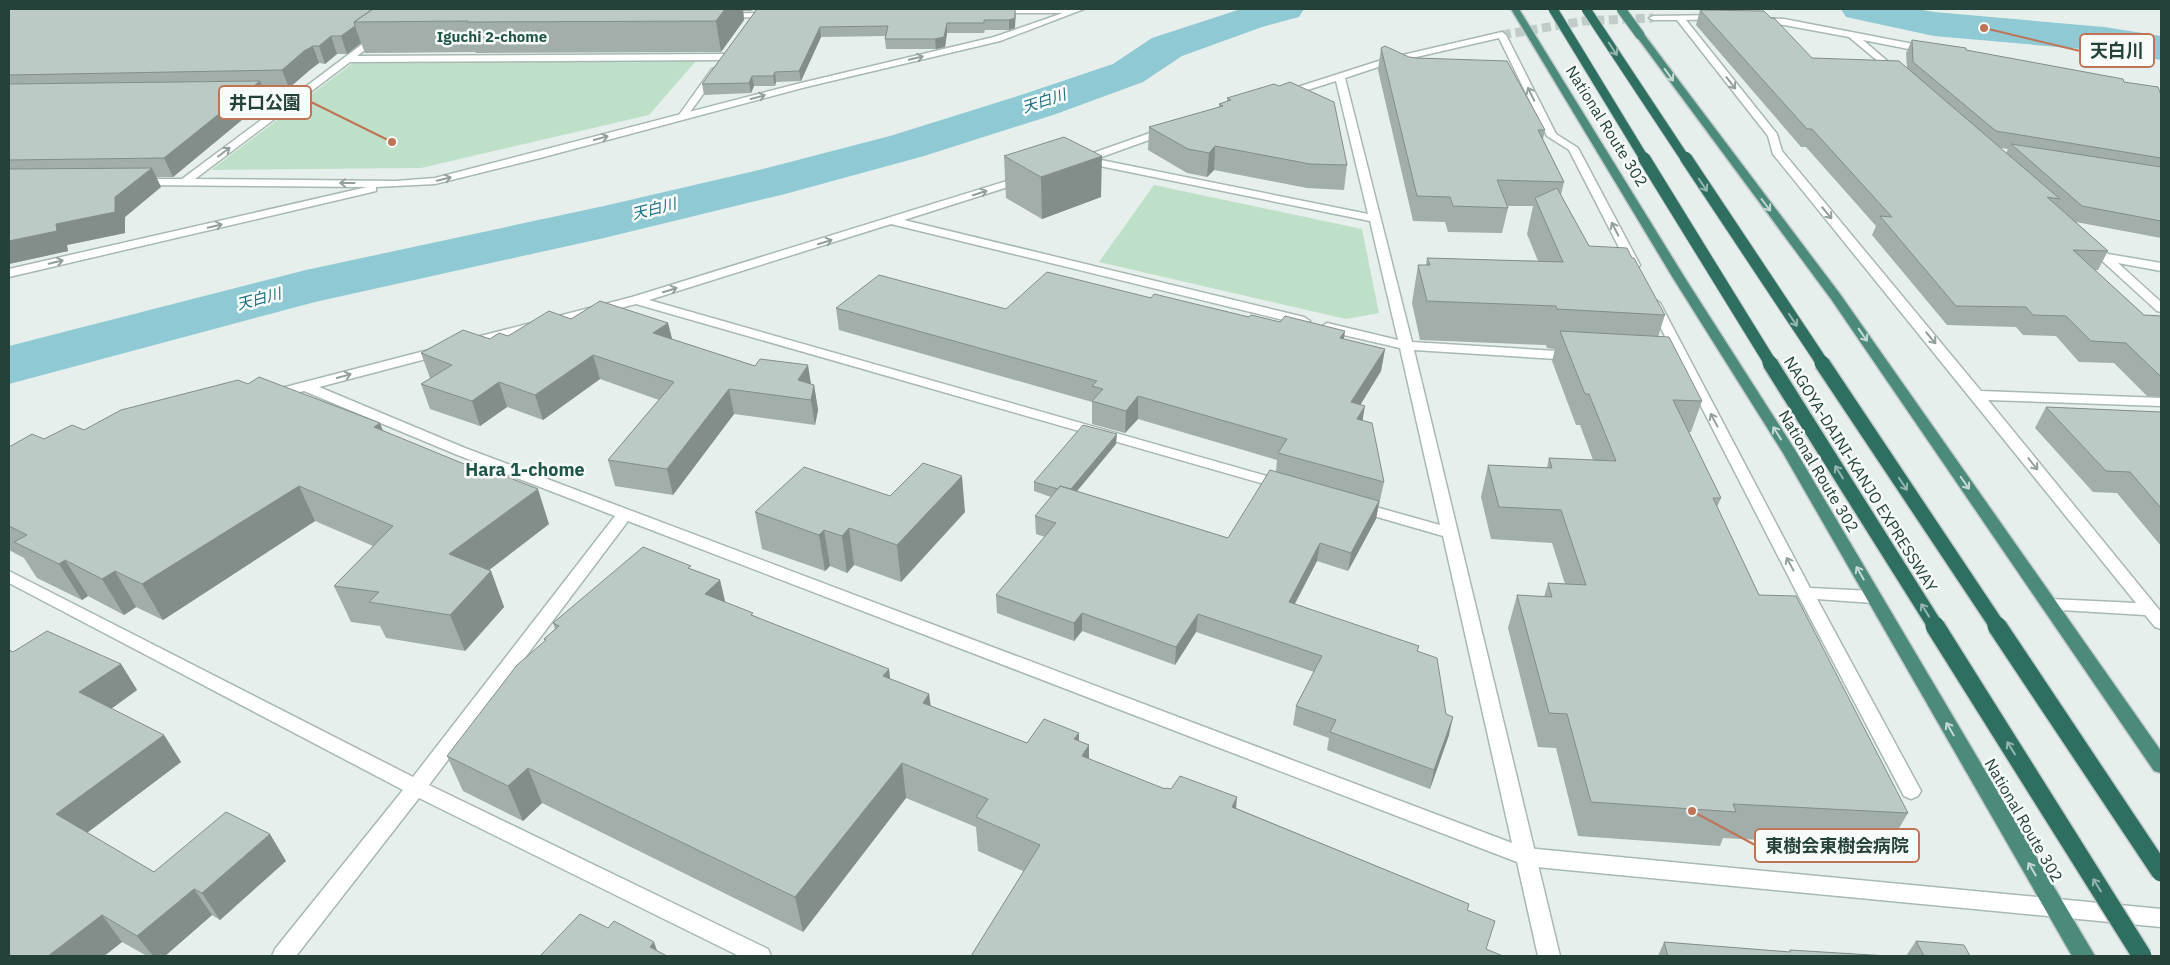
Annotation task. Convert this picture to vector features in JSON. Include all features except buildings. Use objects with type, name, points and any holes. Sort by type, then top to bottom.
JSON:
[{"type":"highway","name":"National Route 302","points":[[1515,9],[1790,453],[2084,956]]},
{"type":"highway","name":"NAGOYA-DAINI-KANJO EXPRESSWAY","points":[[1553,9],[1720,283],[2142,956]]},
{"type":"highway","name":"NAGOYA-DAINI-KANJO EXPRESSWAY","points":[[1586,9],[2161,872]]},
{"type":"highway","points":[[1621,9],[1836,298],[2161,766]]},
{"type":"street","points":[[990,12],[1079,9]]},
{"type":"street","points":[[126,182],[396,184],[435,181],[804,85],[997,39],[1079,9]]},
{"type":"street","points":[[716,16],[757,15]]},
{"type":"street","points":[[1653,18],[1726,18]]},
{"type":"street","points":[[1680,18],[1773,136],[1777,152],[2161,623]]},
{"type":"street","points":[[1746,19],[1784,22],[1938,52]]},
{"type":"street","points":[[185,182],[388,29]]},
{"type":"street","points":[[1851,34],[1904,79]]},
{"type":"street","points":[[1275,97],[1340,78],[1388,61],[1502,35],[1552,136],[1573,148],[1640,277]]},
{"type":"street","points":[[348,59],[727,54],[682,117]]},
{"type":"street","points":[[1340,78],[1406,346],[1549,956]]},
{"type":"street","points":[[232,95],[300,94]]},
{"type":"street","points":[[1066,165],[1175,128]]},
{"type":"street","points":[[1085,159],[1375,220]]},
{"type":"street","points":[[258,398],[636,300],[1039,174]]},
{"type":"street","points":[[9,273],[396,184]]},
{"type":"street","points":[[893,221],[1406,346],[1585,357]]},
{"type":"street","points":[[2082,237],[2161,308]]},
{"type":"street","points":[[2104,257],[2161,267]]},
{"type":"street","points":[[1649,294],[1680,363],[1911,791]]},
{"type":"street","points":[[636,300],[1297,489]]},
{"type":"street","points":[[306,386],[460,451],[1526,858],[2161,918]]},
{"type":"street","points":[[1977,395],[2161,402]]},
{"type":"street","points":[[1345,503],[1450,533]]},
{"type":"street","points":[[283,956],[416,788],[625,514]]},
{"type":"street","points":[[9,576],[416,788],[760,956]]},
{"type":"street","points":[[1805,593],[1873,597]]},
{"type":"street","points":[[2050,605],[2150,609]]},
{"type":"green space","points":[[696,61],[649,115],[421,168],[211,170],[353,63]]},
{"type":"green space","points":[[1154,185],[1362,229],[1379,313],[1346,319],[1099,262]]},
{"type":"waterway","name":"天白川","points":[[9,365],[306,287],[604,222],[767,183],[907,146],[1040,104],[1128,73],[1167,47],[1248,19],[1285,9]]},
{"type":"waterway","name":"天白川","points":[[1860,9],[1934,24],[2104,39],[2161,48]]},
{"type":"tunnel","points":[[1502,35],[1584,21],[1653,18]]},
{"type":"place","name":"天白川","points":[[1984,28]]},
{"type":"place","name":"井口公園","points":[[392,142]]},
{"type":"place","name":"東樹会東樹会病院","points":[[1692,811]]},
{"type":"district","name":"Iguchi 2-chome","points":[[492,37]]},
{"type":"district","name":"Hara 1-chome","points":[[525,470]]}]
